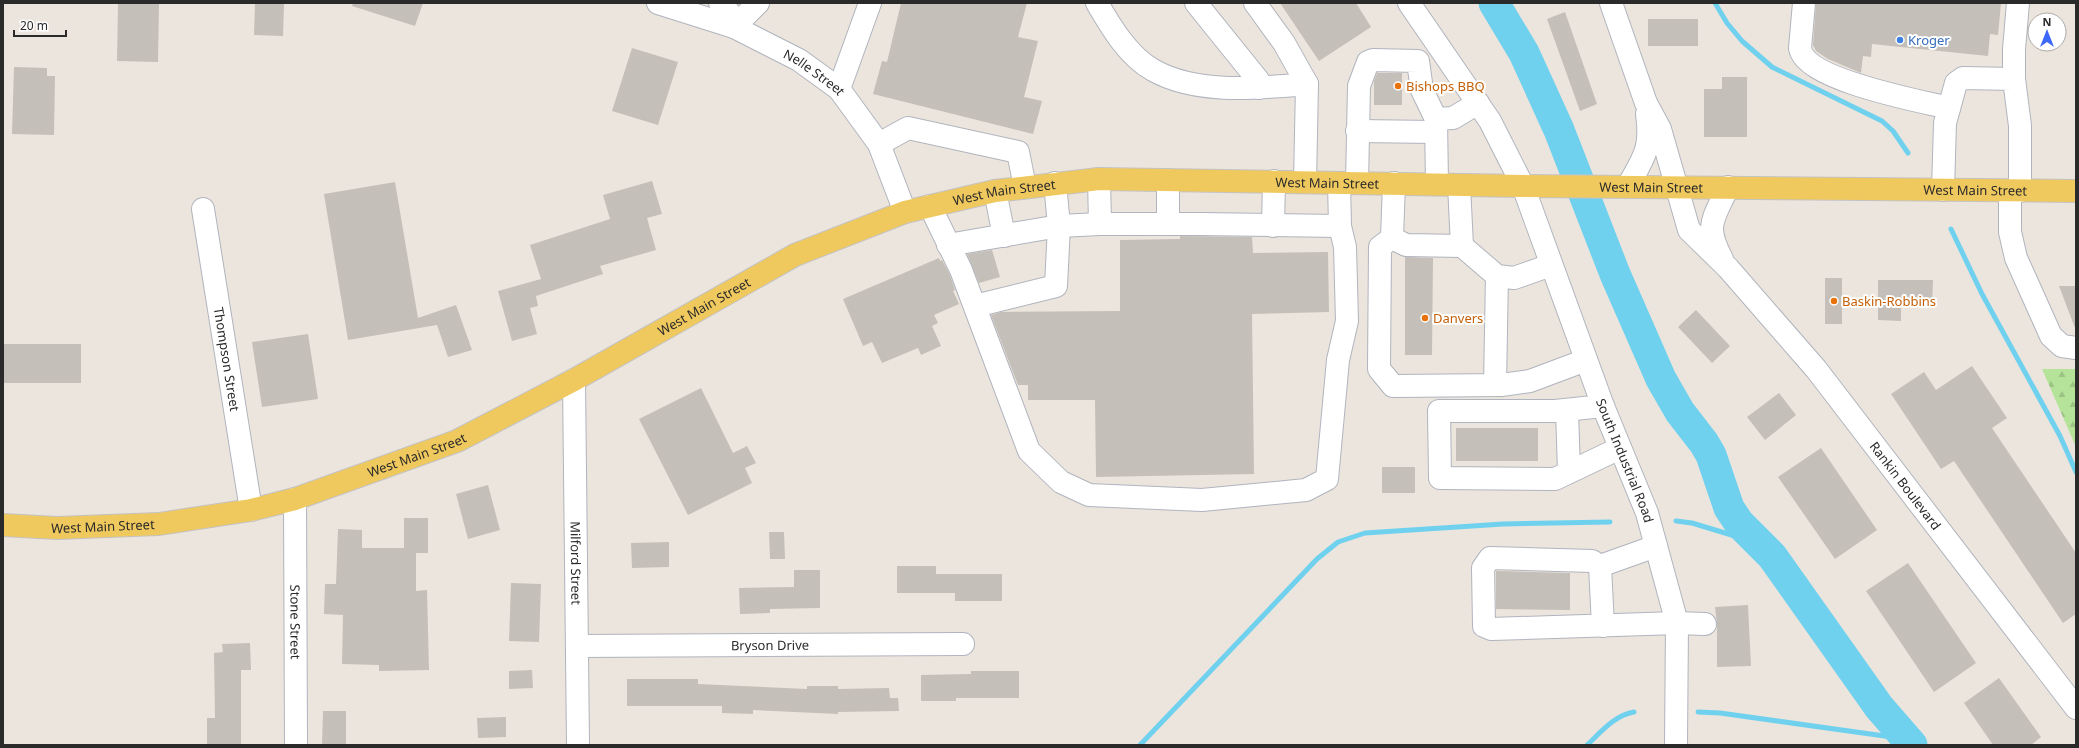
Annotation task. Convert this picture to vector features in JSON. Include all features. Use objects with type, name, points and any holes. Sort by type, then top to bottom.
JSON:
[{"type":"main road","name":"West Main Street","points":[[3,525],[57,528],[159,524],[251,510],[295,500],[457,441],[574,380],[795,255],[905,212],[995,191],[1098,179],[1523,186],[1556,185],[2076,192]]},
{"type":"street","name":"Nelle Street","points":[[658,3],[736,25],[799,60],[839,89],[879,144],[905,212]]},
{"type":"street","points":[[720,3],[736,25],[758,3]]},
{"type":"street","points":[[839,89],[870,3]]},
{"type":"street","points":[[1097,3],[1113,30],[1134,54],[1152,70],[1172,78],[1196,84],[1230,88],[1259,88],[1307,84]]},
{"type":"street","points":[[1196,3],[1258,80],[1259,88]]},
{"type":"street","points":[[1255,3],[1284,43],[1307,84],[1305,182]]},
{"type":"street","name":"South Industrial Road","points":[[1409,3],[1490,121],[1523,186],[1603,406],[1647,513],[1677,623],[1676,745]]},
{"type":"street","name":"Rankin Boulevard","points":[[1612,3],[1646,103],[1660,129],[1689,230],[1728,268],[1816,369],[2076,708]]},
{"type":"street","points":[[1804,3],[1800,48],[1807,60],[1829,75],[1862,86],[1949,108]]},
{"type":"street","points":[[2018,3],[2014,49],[2014,79],[2020,126],[2010,232],[2016,258],[2051,336],[2062,346],[2076,348]]},
{"type":"street","points":[[930,206],[961,270],[1029,451],[1061,482],[1089,496],[1202,500],[1306,490],[1327,479],[1338,360],[1347,321],[1345,247],[1340,226],[1357,131],[1359,86],[1368,62],[1373,60],[1418,61],[1439,47]]},
{"type":"street","points":[[1418,61],[1422,90],[1436,125],[1436,184]]},
{"type":"street","points":[[1943,190],[1944,139],[1954,87],[1959,80],[2014,79]]},
{"type":"street","points":[[1357,131],[1436,125],[1453,118],[1478,103]]},
{"type":"street","name":"Rankin Boulevard","points":[[1628,186],[1648,146],[1650,132],[1646,103]]},
{"type":"street","points":[[879,144],[908,128],[1018,152],[1025,187]]},
{"type":"street","points":[[1098,179],[1100,224]]},
{"type":"street","points":[[1168,180],[1168,223]]},
{"type":"street","points":[[1273,226],[1274,181]]},
{"type":"street","points":[[975,306],[1056,286],[1059,226],[1055,183]]},
{"type":"street","points":[[1392,238],[1394,183]]},
{"type":"street","points":[[1459,185],[1462,246]]},
{"type":"street","name":"Rankin Boulevard","points":[[1728,188],[1713,221],[1711,230],[1713,242],[1728,268]]},
{"type":"street","points":[[995,191],[1004,236]]},
{"type":"street","name":"Thompson Street","points":[[203,209],[251,510]]},
{"type":"street","points":[[948,245],[1059,226],[1100,224],[1168,223],[1340,226]]},
{"type":"street","points":[[1392,238],[1406,245],[1462,246],[1497,276],[1514,278],[1551,265]]},
{"type":"street","points":[[1392,238],[1380,247],[1379,369],[1393,386],[1495,385],[1530,381],[1586,360]]},
{"type":"street","points":[[1495,385],[1497,276]]},
{"type":"street","name":"Milford Street","points":[[574,380],[578,745]]},
{"type":"street","points":[[1603,406],[1567,410],[1439,411],[1440,478],[1555,478],[1620,448]]},
{"type":"street","points":[[1567,410],[1569,472]]},
{"type":"street","name":"Stone Street","points":[[295,500],[296,745]]},
{"type":"street","points":[[1600,566],[1656,546]]},
{"type":"street","points":[[1600,566],[1592,561],[1490,558],[1483,568],[1484,626],[1491,629],[1677,623],[1705,624]]},
{"type":"street","points":[[1600,566],[1603,626]]},
{"type":"street","name":"Bryson Drive","points":[[577,646],[963,644]]},
{"type":"green space","points":[[2042,369],[2076,369],[2076,447]]},
{"type":"building","points":[[118,3],[159,3],[158,62],[117,61]]},
{"type":"building","points":[[255,3],[284,3],[283,36],[254,35]]},
{"type":"building","points":[[353,3],[423,3],[415,26],[352,6]]},
{"type":"building","points":[[901,3],[1027,3],[1018,37],[1038,41],[1024,97],[1042,101],[1033,134],[873,94],[882,61],[887,62]]},
{"type":"building","points":[[1280,3],[1356,3],[1371,27],[1319,61]]},
{"type":"building","name":"Kroger","points":[[1816,3],[2001,3],[1998,35],[1990,34],[1988,56],[1872,44],[1871,57],[1863,56],[1861,73],[1828,59],[1816,51],[1813,45]]},
{"type":"building","points":[[1565,12],[1597,104],[1580,111],[1547,19]]},
{"type":"building","points":[[1648,19],[1698,19],[1698,46],[1648,46]]},
{"type":"building","points":[[632,48],[678,62],[658,125],[612,111]]},
{"type":"building","points":[[14,67],[47,68],[47,76],[55,76],[54,135],[12,134]]},
{"type":"building","points":[[1377,73],[1402,73],[1402,105],[1374,105],[1374,81]]},
{"type":"building","points":[[1722,77],[1747,77],[1747,137],[1704,137],[1704,89],[1722,89]]},
{"type":"building","points":[[652,181],[662,214],[647,218],[656,250],[600,266],[603,274],[536,296],[538,306],[530,308],[537,334],[512,341],[498,291],[541,279],[530,245],[610,219],[603,195]]},
{"type":"building","points":[[395,182],[418,318],[456,305],[472,350],[448,357],[437,325],[348,340],[324,194]]},
{"type":"building","points":[[1180,236],[1252,237],[1253,253],[1328,252],[1329,312],[1252,314],[1254,474],[1096,477],[1095,400],[1028,400],[1028,385],[1018,385],[991,315],[1001,312],[1120,311],[1120,240],[1180,239]]},
{"type":"building","points":[[992,250],[1000,277],[979,283],[967,254]]},
{"type":"building","points":[[1405,257],[1433,258],[1432,355],[1405,355]]},
{"type":"building","points":[[939,258],[940,261],[942,260],[950,275],[955,290],[953,291],[959,304],[934,315],[938,323],[932,326],[941,346],[921,355],[918,348],[882,363],[872,342],[863,346],[843,299]]},
{"type":"building","points":[[1825,278],[1842,278],[1842,324],[1825,324]]},
{"type":"building","points":[[1878,280],[1933,280],[1932,306],[1901,306],[1901,321],[1878,320]]},
{"type":"building","points":[[2059,286],[2076,286],[2076,328],[2075,328]]},
{"type":"building","points":[[1696,310],[1730,346],[1712,363],[1678,327]]},
{"type":"building","points":[[308,334],[318,399],[262,407],[252,342]]},
{"type":"building","points":[[3,344],[81,344],[81,383],[3,383]]},
{"type":"building","points":[[1972,366],[2007,418],[1992,428],[2076,553],[2076,614],[2063,623],[1954,461],[1941,469],[1891,394],[1924,372],[1936,390]]},
{"type":"building","points":[[701,388],[733,453],[747,446],[756,463],[745,468],[752,483],[688,515],[639,419]]},
{"type":"building","points":[[1779,393],[1796,415],[1765,440],[1747,417]]},
{"type":"building","points":[[1456,428],[1538,428],[1538,461],[1456,461]]},
{"type":"building","points":[[1821,448],[1877,530],[1835,559],[1778,477]]},
{"type":"building","points":[[1382,467],[1415,467],[1415,493],[1382,493]]},
{"type":"building","points":[[488,485],[500,530],[468,539],[456,494]]},
{"type":"building","points":[[404,518],[428,518],[428,553],[416,553],[416,591],[427,590],[429,670],[379,671],[379,665],[342,664],[343,615],[324,614],[325,584],[336,584],[338,529],[362,530],[362,548],[404,548]]},
{"type":"building","points":[[769,532],[784,532],[785,559],[770,559]]},
{"type":"building","points":[[669,542],[669,567],[632,568],[631,543]]},
{"type":"building","points":[[1908,563],[1976,663],[1934,692],[1866,591]]},
{"type":"building","points":[[897,566],[936,566],[936,574],[1002,574],[1002,601],[955,601],[955,593],[897,593]]},
{"type":"building","points":[[794,570],[820,570],[820,608],[770,609],[770,613],[740,614],[739,588],[794,587]]},
{"type":"building","points":[[1496,571],[1570,573],[1570,610],[1496,609]]},
{"type":"building","points":[[511,583],[541,584],[539,642],[509,641]]},
{"type":"building","points":[[1748,605],[1751,666],[1717,667],[1717,624],[1715,607]]},
{"type":"building","points":[[250,643],[251,670],[241,670],[241,745],[207,745],[207,718],[215,718],[214,653],[223,652],[222,644]]},
{"type":"building","points":[[532,670],[533,688],[509,689],[509,671]]},
{"type":"building","points":[[971,671],[1019,671],[1019,698],[956,698],[956,701],[921,701],[921,675],[971,674]]},
{"type":"building","points":[[1999,678],[2041,737],[2031,745],[1993,745],[1964,703]]},
{"type":"building","points":[[627,679],[698,679],[698,684],[807,689],[807,686],[838,686],[838,689],[889,688],[890,698],[898,698],[899,711],[838,712],[838,714],[753,710],[753,714],[722,713],[722,706],[627,706]]},
{"type":"building","points":[[323,711],[346,711],[346,745],[322,745]]},
{"type":"building","points":[[506,717],[506,737],[478,738],[477,718]]},
{"type":"waterway","points":[[1494,3],[1524,53],[1559,130],[1615,274],[1661,379],[1680,412],[1704,443],[1711,455],[1729,508],[1739,523],[1772,556],[1879,707],[1912,745]]},
{"type":"waterway","points":[[1715,3],[1727,23],[1742,41],[1772,67],[1882,121],[1893,131],[1908,153]]},
{"type":"waterway","points":[[1951,229],[1982,294],[2060,436],[2076,472]]},
{"type":"waterway","points":[[1676,521],[1692,523],[1758,543]]},
{"type":"waterway","points":[[1140,745],[1317,559],[1338,542],[1365,533],[1503,524],[1610,522]]},
{"type":"waterway","points":[[1587,745],[1614,720],[1634,712]]},
{"type":"waterway","points":[[1698,712],[1720,713],[1906,739]]},
{"type":"place","name":"Kroger","points":[[1900,40]]},
{"type":"place","name":"Bishops BBQ","points":[[1398,86]]},
{"type":"place","name":"Baskin-Robbins","points":[[1834,301]]},
{"type":"place","name":"Danvers","points":[[1425,318]]}]
